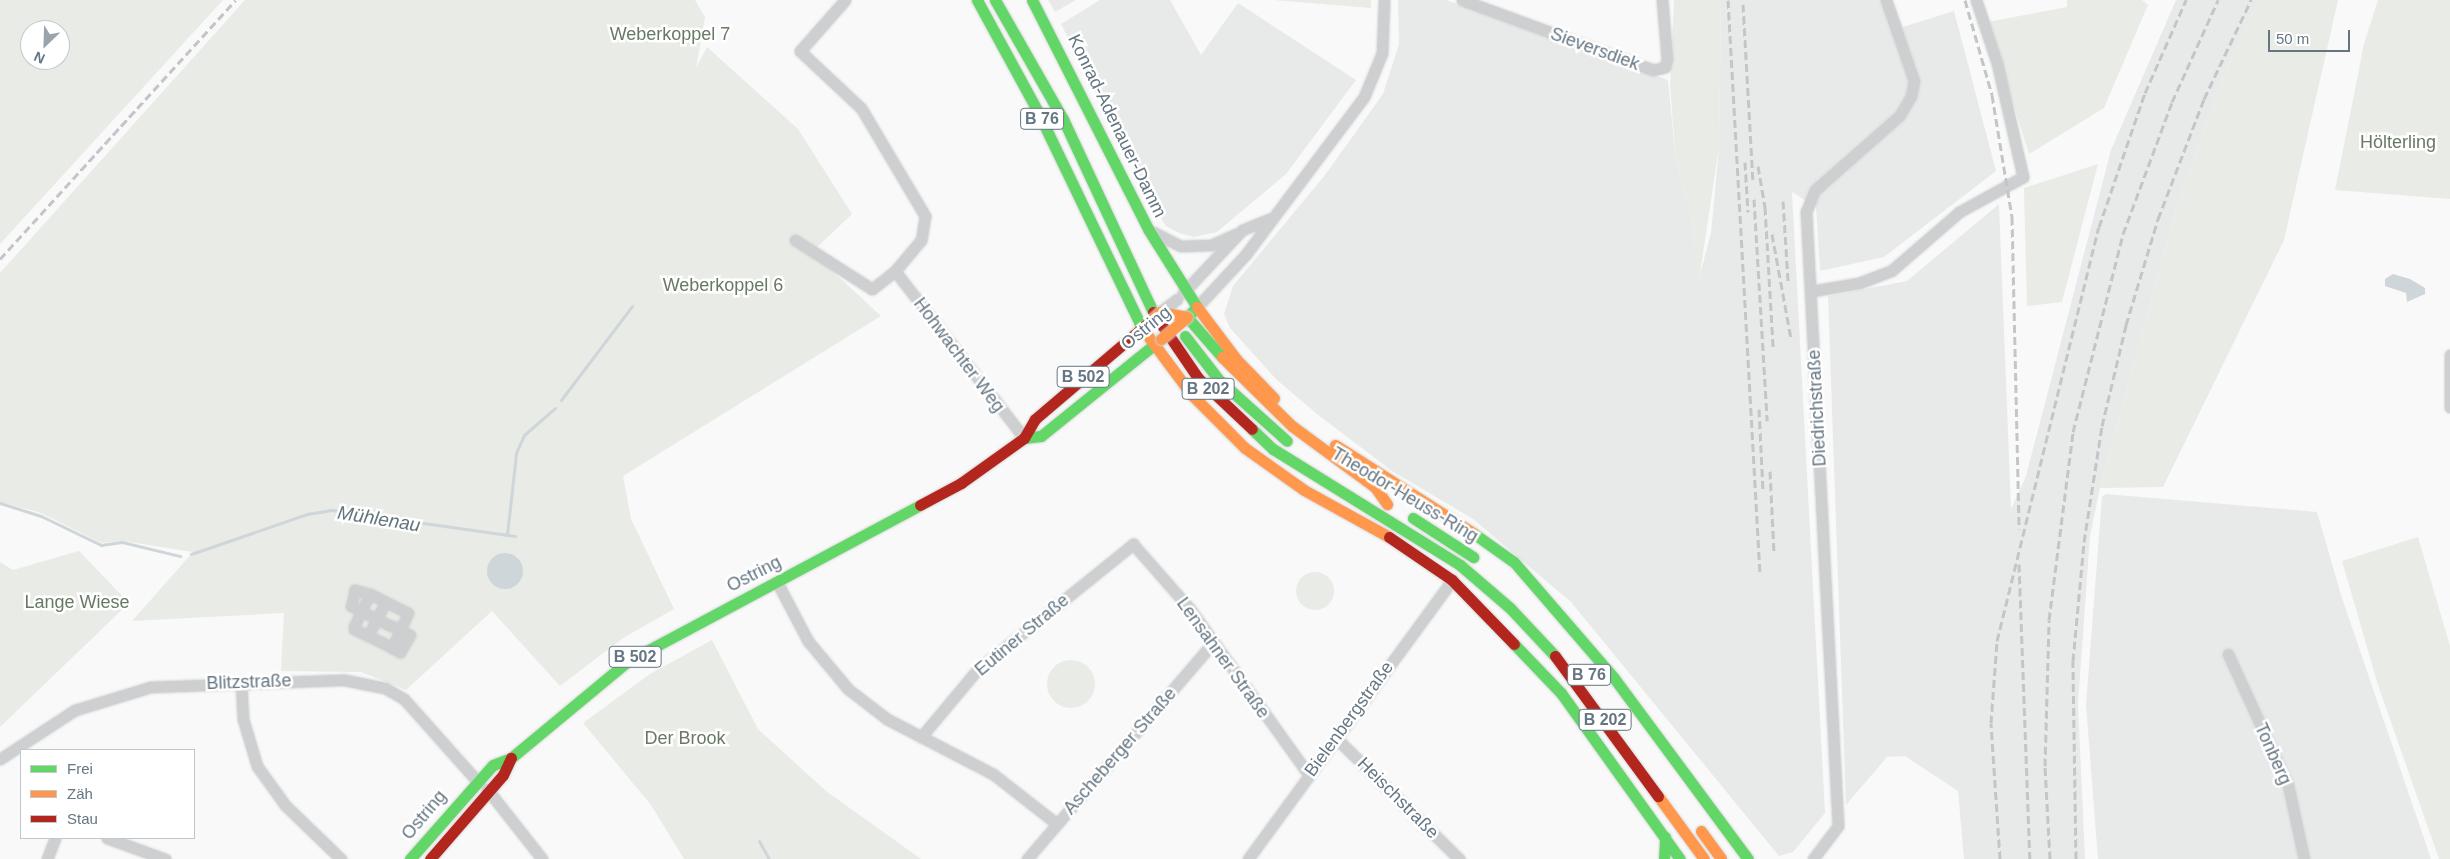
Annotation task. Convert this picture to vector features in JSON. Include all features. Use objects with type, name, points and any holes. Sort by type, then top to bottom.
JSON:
[{"type":"main road","name":"B 76","points":[[976,0],[1043,120],[1146,324],[1157,342]]},
{"type":"main road","name":"B 76","points":[[995,0],[1063,119],[1118,239]]},
{"type":"main road","name":"Konrad-Adenauer-Damm","points":[[1032,0],[1169,267]]},
{"type":"main road","name":"Konrad-Adenauer-Damm","points":[[1063,91],[1106,179]]},
{"type":"main road","name":"Theodor-Heuss-Ring","points":[[1118,239],[1171,341],[1235,416],[1311,476],[1430,545],[1485,585],[1563,665],[1704,859]]},
{"type":"main road","name":"Theodor-Heuss-Ring","points":[[1169,267],[1181,295],[1197,308],[1237,360],[1284,407],[1514,562],[1604,664],[1748,859]]},
{"type":"main road","name":"Theodor-Heuss-Ring","points":[[1160,293],[1186,337],[1240,401],[1317,463],[1482,563]]},
{"type":"main road","name":"Ostring","points":[[430,859],[511,758],[628,661],[932,501],[1024,438],[1041,436],[1197,308]]},
{"type":"main road","name":"Ostring","points":[[1024,438],[1034,419],[1160,312]]},
{"type":"main road","points":[[1160,312],[1187,317],[1200,329],[1247,386],[1292,426],[1375,487],[1387,504]]},
{"type":"main road","points":[[1157,342],[1215,421],[1269,466],[1420,554],[1485,585]]},
{"type":"main road","points":[[1247,386],[1284,407]]},
{"type":"main road","points":[[1420,554],[1452,580],[1561,693],[1680,859]]},
{"type":"main road","name":"Ostring","points":[[410,859],[477,780],[493,765],[511,758]]},
{"type":"main road","points":[[1692,818],[1721,859]]},
{"type":"main road","points":[[1664,859],[1665,837]]},
{"type":"street","points":[[796,240],[872,289],[895,271],[921,240],[925,216],[861,108],[800,52],[845,0]]},
{"type":"street","name":"Ostring","points":[[1197,308],[1246,254],[1269,219],[1364,97],[1382,53],[1384,0]]},
{"type":"street","name":"Sieversdiek","points":[[1462,0],[1652,70],[1665,67],[1667,59],[1662,0]]},
{"type":"street","name":"Diedrichstraße","points":[[1813,858],[1838,826],[1808,202],[1815,190],[1900,115],[1911,96],[1914,81],[1886,0]]},
{"type":"street","points":[[1812,291],[1859,283],[1891,271],[1959,212],[2023,177],[2000,73],[1976,0]]},
{"type":"street","name":"Ostring","points":[[1148,229],[1181,246],[1211,245],[1269,219]]},
{"type":"street","name":"Ostring","points":[[1160,312],[1181,295],[1240,232]]},
{"type":"street","name":"Hohwachter Weg","points":[[895,271],[1024,438]]},
{"type":"street","points":[[2450,355],[2450,407]]},
{"type":"street","name":"Lensahner Straße","points":[[1133,544],[1213,643],[1309,775]]},
{"type":"street","name":"Eutiner Straße","points":[[921,737],[977,670],[1133,544]]},
{"type":"street","name":"Bielenbergstraße","points":[[1248,859],[1452,580]]},
{"type":"street","points":[[777,582],[808,641],[832,673],[886,720],[993,774],[1058,824]]},
{"type":"street","points":[[361,611],[397,629],[411,639],[403,652],[389,646],[354,629],[361,611],[370,594],[403,610],[397,629],[389,646]]},
{"type":"street","points":[[368,636],[385,602]]},
{"type":"street","name":"Ascheberger Straße","points":[[1027,859],[1213,643]]},
{"type":"street","name":"Tonberg","points":[[2228,654],[2288,785],[2304,859]]},
{"type":"street","name":"Blitzstraße","points":[[0,759],[58,719],[112,697],[150,687],[241,682],[345,680],[385,688],[410,704],[477,780]]},
{"type":"street","points":[[241,682],[243,719],[257,766],[285,805],[340,859]]},
{"type":"street","name":"Heischstraße","points":[[1336,738],[1459,859]]},
{"type":"street","points":[[487,789],[542,859]]},
{"type":"street","points":[[47,859],[55,839]]},
{"type":"street","points":[[110,839],[164,859]]},
{"type":"shaded area","points":[[1048,0],[1076,0],[1055,12]]},
{"type":"shaded area","points":[[1100,0],[1170,0],[1201,55],[1238,3],[1356,80],[1286,174],[1217,232],[1194,237],[1179,233],[1166,226],[1153,206],[1061,24]]},
{"type":"shaded area","points":[[1398,0],[1446,0],[1668,80],[1676,163],[1691,214],[1699,278],[1711,233],[1719,148],[1721,0],[1892,0],[1903,27],[1954,11],[1996,171],[1884,257],[1820,271],[1816,207],[1792,192],[1825,813],[1793,852],[1779,856],[1571,602],[1473,519],[1392,471],[1317,414],[1277,380],[1230,328],[1224,314],[1233,286],[1325,175],[1383,94],[1399,44]]},
{"type":"shaded area","points":[[2176,0],[2259,0],[2225,73],[2177,205],[2100,488],[2090,536],[2078,704],[2085,859],[1964,859],[1958,791],[1905,756],[1887,757],[1846,805],[1828,296],[1907,281],[1999,204],[2011,509],[2026,476],[2111,150]]},
{"type":"shaded area","points":[[2393,274],[2410,279],[2425,288],[2425,294],[2407,302],[2406,293],[2385,286],[2385,279]]},
{"type":"shaded area","points":[[2106,494],[2317,512],[2341,595],[2431,859],[2098,859],[2086,705],[2102,497]]},
{"type":"shaded area","points":[[505,553],[512,554],[518,558],[522,564],[522,578],[518,584],[512,588],[505,589],[498,588],[492,584],[488,578],[487,571],[488,564],[492,558],[498,554]]},
{"type":"green space","points":[[0,0],[223,0],[0,244]]},
{"type":"green space","points":[[245,0],[695,0],[705,17],[696,68],[707,47],[798,129],[852,214],[812,252],[881,316],[623,476],[631,519],[674,609],[623,638],[560,686],[492,611],[406,690],[361,672],[281,671],[284,613],[132,621],[193,552],[123,541],[101,543],[41,513],[0,502],[0,273]]},
{"type":"green space","points":[[1273,0],[1371,0],[1371,8]]},
{"type":"green space","points":[[1674,0],[1721,0],[1719,147],[1699,280],[1691,214],[1676,163],[1670,85]]},
{"type":"green space","points":[[2067,0],[2142,0],[2148,5],[2104,108],[2029,154],[1988,22],[2067,7]]},
{"type":"green space","points":[[2259,0],[2338,0],[2284,240],[2163,487],[2100,488],[2177,205],[2225,73]]},
{"type":"green space","name":"Hölterling","points":[[2378,0],[2450,0],[2450,199],[2335,190],[2364,44]]},
{"type":"green space","points":[[2098,164],[2062,302],[2027,306],[2024,188]]},
{"type":"green space","points":[[2418,537],[2450,646],[2450,859],[2439,859],[2378,685],[2342,561]]},
{"type":"green space","name":"Lange Wiese","points":[[79,551],[129,603],[0,727],[0,562],[13,570]]},
{"type":"green space","points":[[1315,572],[1328,578],[1334,591],[1328,604],[1315,610],[1302,604],[1296,591],[1302,578]]},
{"type":"green space","name":"Der Brook","points":[[712,640],[758,729],[826,791],[921,859],[684,859],[651,805],[583,723],[650,674]]},
{"type":"green space","points":[[1071,660],[1080,662],[1088,667],[1093,675],[1095,684],[1093,693],[1088,701],[1080,706],[1071,708],[1062,706],[1054,701],[1049,693],[1047,684],[1049,675],[1054,667],[1062,662]]},
{"type":"waterway","name":"Mühlenau","points":[[561,400],[632,306]]},
{"type":"waterway","points":[[507,535],[516,453],[524,435],[555,408]]},
{"type":"waterway","name":"Mühlenau","points":[[0,503],[41,516],[101,545],[122,542],[180,556]]},
{"type":"waterway","name":"Mühlenau","points":[[191,554],[307,514],[332,510],[515,536]]},
{"type":"waterway","name":"Mühlenau","points":[[759,841],[769,859]]},
{"type":"railway","points":[[0,259],[236,0]]},
{"type":"railway","points":[[1728,0],[1760,574]]},
{"type":"railway","points":[[1965,0],[1992,95],[2012,217],[2019,529]]},
{"type":"railway","points":[[2000,859],[1991,723],[1997,641],[2099,227],[2145,93],[2186,0]]},
{"type":"railway","points":[[2050,859],[2045,766],[2049,620],[2073,432],[2123,234],[2172,102],[2218,0]]},
{"type":"railway","points":[[2076,859],[2073,661],[2084,542],[2102,426],[2126,325],[2158,219],[2204,99],[2251,0]]},
{"type":"railway","points":[[1743,4],[1753,181]]},
{"type":"railway","points":[[1745,162],[1748,212]]},
{"type":"railway","points":[[1758,166],[1765,207],[1773,347]]},
{"type":"railway","points":[[1754,199],[1767,421]]},
{"type":"railway","points":[[1783,201],[1788,281]]},
{"type":"railway","points":[[1772,234],[1791,339]]},
{"type":"railway","points":[[1759,409],[1763,492]]},
{"type":"railway","points":[[1770,471],[1774,553]]},
{"type":"railway","points":[[2019,564],[2030,859]]},
{"type":"traffic: fast","points":[[977,0],[1038,112],[1142,328]]},
{"type":"traffic: fast","points":[[995,0],[1063,119],[1153,312]]},
{"type":"traffic: fast","points":[[1032,0],[1148,229],[1197,307],[1187,317],[1222,357]]},
{"type":"traffic: fast","points":[[1185,336],[1219,380],[1287,441]]},
{"type":"traffic: fast","points":[[1024,438],[1041,436],[1161,339]]},
{"type":"traffic: fast","points":[[1252,429],[1273,449],[1460,565],[1510,608],[1555,656]]},
{"type":"traffic: fast","points":[[410,859],[493,765],[511,758],[628,661],[920,505]]},
{"type":"traffic: fast","points":[[1413,518],[1473,557]]},
{"type":"traffic: fast","points":[[1473,533],[1514,562],[1614,678],[1748,859]]},
{"type":"traffic: fast","points":[[1514,644],[1561,693],[1680,859]]},
{"type":"traffic: fast","points":[[1664,859],[1665,837]]},
{"type":"traffic: slow","points":[[1197,307],[1237,360],[1274,398]]},
{"type":"traffic: slow","points":[[1150,321],[1160,312],[1187,317]]},
{"type":"traffic: slow","points":[[1161,339],[1187,317]]},
{"type":"traffic: slow","points":[[1142,328],[1192,395],[1245,448],[1304,490],[1389,537]]},
{"type":"traffic: slow","points":[[1222,357],[1292,426]]},
{"type":"traffic: slow","points":[[1292,426],[1375,487],[1387,504]]},
{"type":"traffic: slow","points":[[1335,445],[1473,533]]},
{"type":"traffic: slow","points":[[1658,796],[1704,859]]},
{"type":"traffic: slow","points":[[1701,831],[1721,859]]},
{"type":"traffic: jam","points":[[1153,312],[1198,378],[1252,429]]},
{"type":"traffic: jam","points":[[920,505],[961,483],[1024,438],[1035,419],[1150,321]]},
{"type":"traffic: jam","points":[[1389,537],[1452,580],[1514,644]]},
{"type":"traffic: jam","points":[[1555,656],[1658,796]]},
{"type":"traffic: jam","points":[[430,859],[503,775],[511,758]]},
{"type":"park label","name":"Weberkoppel 7","points":[[670,34]]},
{"type":"park label","name":"Weberkoppel 6","points":[[723,285]]}]
